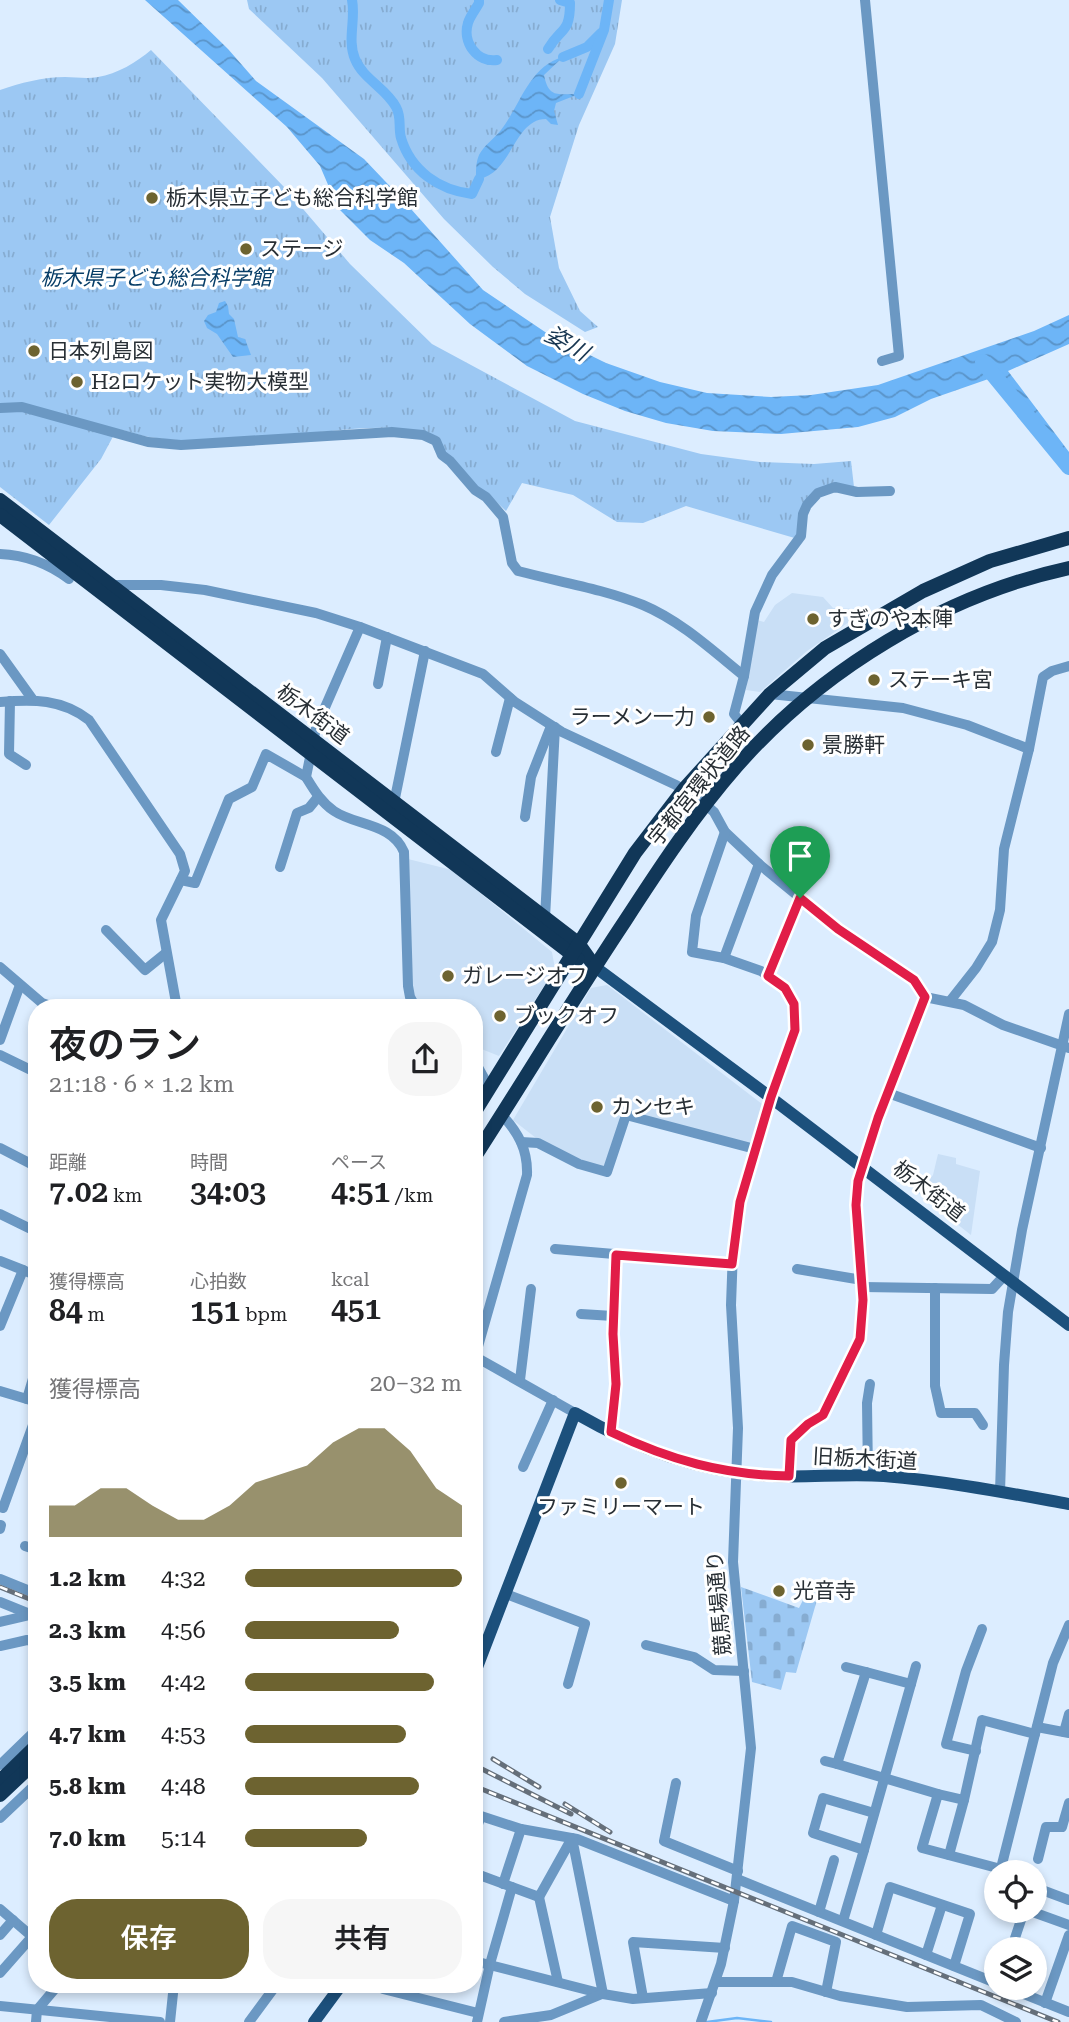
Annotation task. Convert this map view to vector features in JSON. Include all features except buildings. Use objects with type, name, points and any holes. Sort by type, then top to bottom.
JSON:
[{"type":"highway","name":"栃木街道","points":[[0,500],[311,746],[394,803],[545,918],[594,967]]},
{"type":"highway","name":"栃木街道","points":[[0,515],[311,746],[575,949]]},
{"type":"highway","name":"宇都宮環状道路","points":[[483,1099],[635,853],[684,789],[770,694],[825,649],[923,591],[990,561],[1069,538]]},
{"type":"highway","name":"宇都宮環状道路","points":[[483,1144],[655,875],[705,804],[776,726],[808,698],[864,657],[937,616],[1022,580],[1069,568]]},
{"type":"highway","points":[[0,1781],[28,1764]]},
{"type":"highway","points":[[0,1796],[28,1764]]},
{"type":"main road","name":"栃木街道","points":[[594,967],[771,1097],[1069,1325]]},
{"type":"main road","name":"旧栃木街道","points":[[575,1413],[676,1460],[737,1473],[789,1476],[868,1475],[1069,1504]]},
{"type":"main road","points":[[483,1652],[575,1413]]},
{"type":"main road","points":[[314,2022],[335,1993]]},
{"type":"street","points":[[865,0],[900,356],[882,361]]},
{"type":"street","points":[[0,408],[22,407],[148,442],[181,445],[392,432],[423,435],[436,441],[442,456],[450,461],[503,517],[512,564],[518,571],[645,606],[689,632],[744,677]]},
{"type":"street","points":[[742,724],[734,714],[744,677],[755,612],[772,575],[801,536],[803,514],[807,505],[818,493],[835,488],[857,492],[891,491]]},
{"type":"street","points":[[0,554],[16,555],[54,568],[69,579]]},
{"type":"street","points":[[109,585],[162,585],[205,590],[316,613],[483,674],[510,698],[553,726],[684,789],[705,804],[714,812],[725,832],[760,864],[838,929],[914,980],[925,997],[950,1001],[1003,1025],[1066,1047]]},
{"type":"street","points":[[306,777],[311,746],[360,627]]},
{"type":"street","points":[[378,684],[387,637]]},
{"type":"street","points":[[394,803],[425,651]]},
{"type":"street","points":[[0,654],[33,700]]},
{"type":"street","points":[[950,1001],[992,942],[1000,910],[1004,849],[1029,749],[1043,677],[1069,666]]},
{"type":"street","points":[[770,694],[915,710],[967,725],[1029,749]]},
{"type":"street","points":[[496,752],[510,698]]},
{"type":"street","points":[[26,765],[9,754],[5,701],[33,700],[75,710],[89,720],[180,854],[185,871],[161,920],[175,999]]},
{"type":"street","points":[[525,817],[531,777],[553,726]]},
{"type":"street","points":[[545,918],[553,726]]},
{"type":"street","points":[[181,880],[195,883],[229,799],[252,788],[266,754],[306,777],[318,797],[333,811],[382,830],[396,838],[401,846],[404,852],[408,986],[411,999]]},
{"type":"street","points":[[280,867],[297,813],[309,808],[318,797]]},
{"type":"street","points":[[725,832],[696,916],[692,952],[724,958],[768,976],[800,898]]},
{"type":"street","points":[[724,958],[760,864]]},
{"type":"street","points":[[106,930],[145,970],[166,953]]},
{"type":"street","points":[[0,967],[36,999]]},
{"type":"street","name":"競馬場通り","points":[[701,2022],[716,1982],[734,1901],[751,1748],[733,1562],[737,1428],[731,1305],[732,1264],[740,1202],[771,1097],[795,1030],[794,1004],[785,988],[768,976]]},
{"type":"street","points":[[0,1040],[20,985]]},
{"type":"street","points":[[789,1476],[791,1440],[808,1424],[823,1415],[860,1339],[862,1284],[856,1205],[858,1181],[925,997]]},
{"type":"street","points":[[1000,1492],[1009,1279],[1066,1047],[1069,1014]]},
{"type":"street","points":[[0,1055],[28,1069]]},
{"type":"street","points":[[483,1077],[489,1089]]},
{"type":"street","points":[[888,1093],[1041,1148]]},
{"type":"street","points":[[483,1329],[526,1183],[527,1155],[516,1131],[502,1115]]},
{"type":"street","points":[[521,1142],[538,1143],[579,1164],[607,1172],[626,1115],[755,1149]]},
{"type":"street","points":[[0,1148],[28,1162]]},
{"type":"street","points":[[0,1213],[28,1227]]},
{"type":"street","points":[[555,1249],[732,1264]]},
{"type":"street","points":[[611,1432],[616,1384],[613,1316],[616,1255]]},
{"type":"street","points":[[0,1261],[28,1272]]},
{"type":"street","points":[[797,1269],[862,1284],[935,1288],[992,1289],[1009,1279]]},
{"type":"street","points":[[0,1326],[23,1270]]},
{"type":"street","points":[[935,1288],[935,1386],[941,1413],[975,1413],[983,1425]]},
{"type":"street","points":[[520,1380],[531,1289]]},
{"type":"street","points":[[581,1314],[613,1316]]},
{"type":"street","name":"旧栃木街道","points":[[483,1360],[575,1413]]},
{"type":"street","points":[[868,1475],[867,1403],[870,1384]]},
{"type":"street","points":[[0,1391],[28,1399]]},
{"type":"street","points":[[523,1467],[554,1400]]},
{"type":"street","points":[[0,1507],[3,1508],[28,1439]]},
{"type":"street","points":[[0,1579],[28,1590]]},
{"type":"street","points":[[506,1594],[585,1624],[568,1684]]},
{"type":"street","points":[[0,1602],[28,1614]]},
{"type":"street","points":[[0,1622],[28,1617]]},
{"type":"street","points":[[1004,1860],[1053,1663],[1069,1625]]},
{"type":"street","points":[[976,1751],[946,1744],[966,1671],[982,1629]]},
{"type":"street","points":[[0,1646],[28,1640]]},
{"type":"street","points":[[646,1645],[694,1657],[714,1670],[744,1671]]},
{"type":"street","points":[[843,1922],[916,1666]]},
{"type":"street","points":[[846,1667],[911,1684]]},
{"type":"street","points":[[837,1764],[866,1672]]},
{"type":"street","points":[[949,1855],[982,1720],[1036,1730],[1067,1732],[1069,1714]]},
{"type":"street","points":[[0,1765],[28,1737]]},
{"type":"street","points":[[825,1761],[884,1780],[964,1800]]},
{"type":"street","points":[[676,1783],[664,1841],[819,1912],[984,1978]]},
{"type":"street","points":[[0,1818],[28,1792]]},
{"type":"street","points":[[938,1794],[922,1848],[984,1866]]},
{"type":"street","points":[[864,1850],[813,1833],[823,1798],[874,1813]]},
{"type":"street","points":[[1038,1858],[1046,1827],[1062,1827],[1068,1810]]},
{"type":"street","points":[[483,1817],[521,1829],[572,1838],[734,1901]]},
{"type":"street","points":[[396,1993],[478,2018],[521,1829]]},
{"type":"street","points":[[558,1982],[539,1897],[572,1838]]},
{"type":"street","points":[[572,1838],[603,1994]]},
{"type":"street","points":[[819,1912],[834,1860]]},
{"type":"street","points":[[483,1876],[539,1897]]},
{"type":"street","points":[[876,1935],[890,1887],[970,1914],[954,1966]]},
{"type":"street","points":[[1047,1892],[1069,1900]]},
{"type":"street","points":[[926,1955],[942,1905]]},
{"type":"street","points":[[0,1909],[28,1931]]},
{"type":"street","points":[[1047,1917],[1069,1925]]},
{"type":"street","points":[[0,1935],[13,1920]]},
{"type":"street","points":[[776,1982],[792,1926],[836,1942],[826,1992]]},
{"type":"street","points":[[1045,2003],[1069,1935]]},
{"type":"street","points":[[643,1998],[633,1942],[725,1948]]},
{"type":"street","points":[[0,1973],[28,1943]]},
{"type":"street","points":[[483,1963],[632,1999],[712,1993]]},
{"type":"street","points":[[716,1982],[792,1982],[826,1992],[907,2007],[981,2005],[1016,2022]]},
{"type":"street","points":[[36,2022],[37,2010],[51,1993]]},
{"type":"street","points":[[170,2022],[173,1993]]},
{"type":"street","points":[[249,2022],[270,1993]]},
{"type":"street","points":[[504,2022],[551,2015],[603,1994]]},
{"type":"street","points":[[1038,2000],[1068,2010]]},
{"type":"street","points":[[0,2006],[160,2022]]},
{"type":"shaded area","points":[[792,593],[823,597],[833,608],[858,609],[862,613],[807,651],[760,692],[746,690],[757,620],[764,622],[775,605]]},
{"type":"shaded area","points":[[408,859],[452,870],[552,952],[555,969],[499,1056],[483,1050],[483,999],[413,997]]},
{"type":"shaded area","points":[[607,985],[762,1104],[750,1147],[626,1112],[606,1168],[602,1169],[545,1145],[513,1120],[591,988]]},
{"type":"shaded area","points":[[938,1154],[956,1158],[956,1164],[980,1171],[971,1235],[918,1193],[933,1175]]},
{"type":"green space","points":[[247,0],[622,0],[615,44],[579,125],[550,217],[559,268],[580,311],[598,327],[585,332],[525,294],[493,267],[444,219],[322,78],[249,9]]},
{"type":"green space","name":"栃木県子ども総合科学館","points":[[151,50],[286,189],[350,264],[432,344],[575,421],[701,454],[760,462],[814,464],[851,461],[854,487],[816,492],[798,539],[686,506],[643,523],[617,522],[573,495],[522,483],[506,511],[486,492],[475,487],[444,452],[439,437],[406,429],[360,429],[187,440],[149,437],[117,429],[101,459],[49,525],[0,487],[0,90],[48,78],[90,78],[105,75],[126,67]]},
{"type":"green space","points":[[741,1587],[799,1608],[808,1590],[819,1593],[796,1673],[786,1672],[781,1690],[752,1682]]},
{"type":"water","points":[[145,0],[178,0],[256,81],[364,159],[483,290],[551,336],[606,363],[660,382],[707,393],[771,397],[811,395],[878,385],[1034,331],[1069,315],[1069,344],[1008,371],[1069,452],[1069,472],[1018,396],[997,376],[931,399],[895,417],[858,427],[781,434],[713,431],[666,423],[625,411],[583,394],[527,366],[470,324],[404,263],[370,240],[338,208],[320,166],[287,127]]},
{"type":"water","points":[[563,57],[544,75],[546,83],[556,94],[579,94],[556,103],[554,111],[558,125],[551,124],[546,119],[535,121],[519,136],[499,167],[490,175],[479,179],[476,177],[479,155],[501,130],[533,78],[551,62]]},
{"type":"water","points":[[225,301],[229,314],[234,319],[238,337],[245,339],[251,355],[233,357],[217,334],[207,328],[204,321],[208,315],[216,312],[219,303]]},
{"type":"waterway","points":[[352,0],[352,44],[355,59],[363,72],[396,107],[401,138],[412,160],[428,177],[460,192],[472,194],[479,179]]},
{"type":"waterway","points":[[479,0],[468,23],[469,44],[477,55],[497,60]]},
{"type":"waterway","points":[[548,49],[568,20],[570,3],[560,0]]},
{"type":"waterway","points":[[579,94],[604,30],[609,0]]},
{"type":"waterway","points":[[563,57],[587,47],[601,33]]},
{"type":"waterway","points":[[983,362],[1069,467]]},
{"type":"waterway","points":[[707,2022],[737,2018],[771,2022]]},
{"type":"railway","points":[[0,1587],[28,1598]]},
{"type":"railway","points":[[493,1759],[539,1787]]},
{"type":"railway","points":[[483,1770],[571,1814]]},
{"type":"railway","points":[[483,1790],[1058,2022]]},
{"type":"railway","points":[[565,1804],[610,1832]]},
{"type":"place","name":"栃木県立子ども総合科学館","points":[[152,198]]},
{"type":"place","name":"ステージ","points":[[246,249]]},
{"type":"place","name":"日本列島図","points":[[34,351]]},
{"type":"place","name":"H2ロケット実物大模型","points":[[77,382]]},
{"type":"place","name":"すぎのや本陣","points":[[813,619]]},
{"type":"place","name":"ステーキ宮","points":[[874,680]]},
{"type":"place","name":"ラーメン一力","points":[[709,717]]},
{"type":"place","name":"景勝軒","points":[[808,745]]},
{"type":"place","name":"ガレージオフ","points":[[448,976]]},
{"type":"place","name":"ブックオフ","points":[[500,1016]]},
{"type":"place","name":"カンセキ","points":[[597,1107]]},
{"type":"place","name":"ファミリーマート","points":[[621,1483]]},
{"type":"place","name":"光音寺","points":[[779,1591]]},
{"type":"route","points":[[800,898],[838,929],[914,980],[925,997],[878,1118],[858,1181],[856,1205],[863,1300],[860,1339],[823,1415],[808,1424],[791,1440],[789,1476],[755,1475],[722,1471],[676,1460],[611,1432],[616,1384],[613,1308],[616,1255],[732,1264],[740,1202],[771,1097],[795,1030],[794,1004],[785,988],[768,976],[800,898]]},
{"type":"water label","name":"姿川","points":[[567,343]]}]
